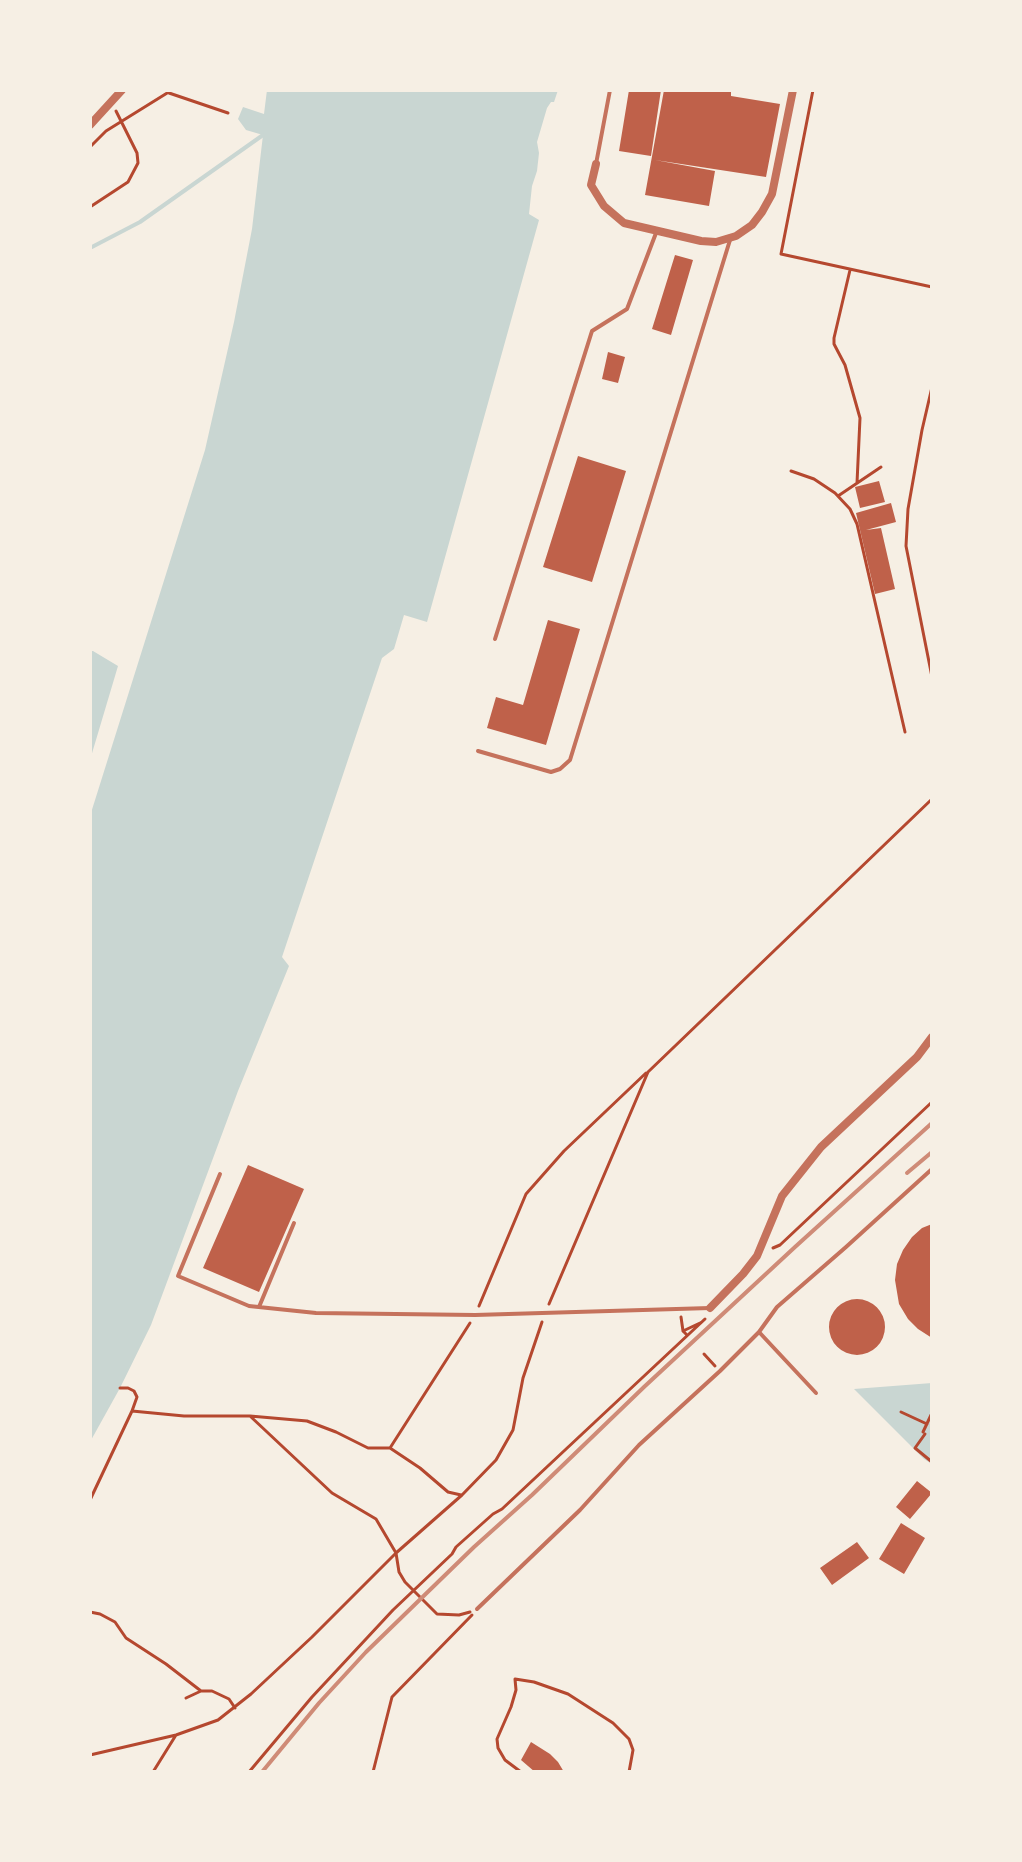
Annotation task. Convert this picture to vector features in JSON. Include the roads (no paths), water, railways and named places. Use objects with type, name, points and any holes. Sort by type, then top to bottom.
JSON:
[{"type":"street","points":[[90,125],[122,90]]},
{"type":"street","points":[[596,164],[591,185],[604,206],[624,223],[701,241],[716,242],[736,236],[752,225],[772,194],[793,90]]},
{"type":"street","points":[[710,1308],[757,1256],[782,1196],[821,1147],[917,1057],[932,1037]]},
{"type":"lane","points":[[596,164],[610,90]]},
{"type":"lane","points":[[495,639],[592,331],[627,309],[656,231]]},
{"type":"lane","points":[[478,751],[551,772],[570,760],[731,237]]},
{"type":"lane","points":[[477,1609],[580,1510],[639,1445],[759,1332],[777,1307],[932,1169]]},
{"type":"lane","points":[[220,1174],[178,1276],[249,1306],[316,1313],[475,1315],[710,1308]]},
{"type":"lane","points":[[259,1307],[294,1223]]},
{"type":"lane","points":[[759,1332],[816,1393]]},
{"type":"waterway","points":[[90,248],[140,222],[263,135]]},
{"type":"railway","points":[[262,1772],[366,1652],[474,1547],[932,1123]]},
{"type":"railway","points":[[907,1173],[932,1152]]}]
